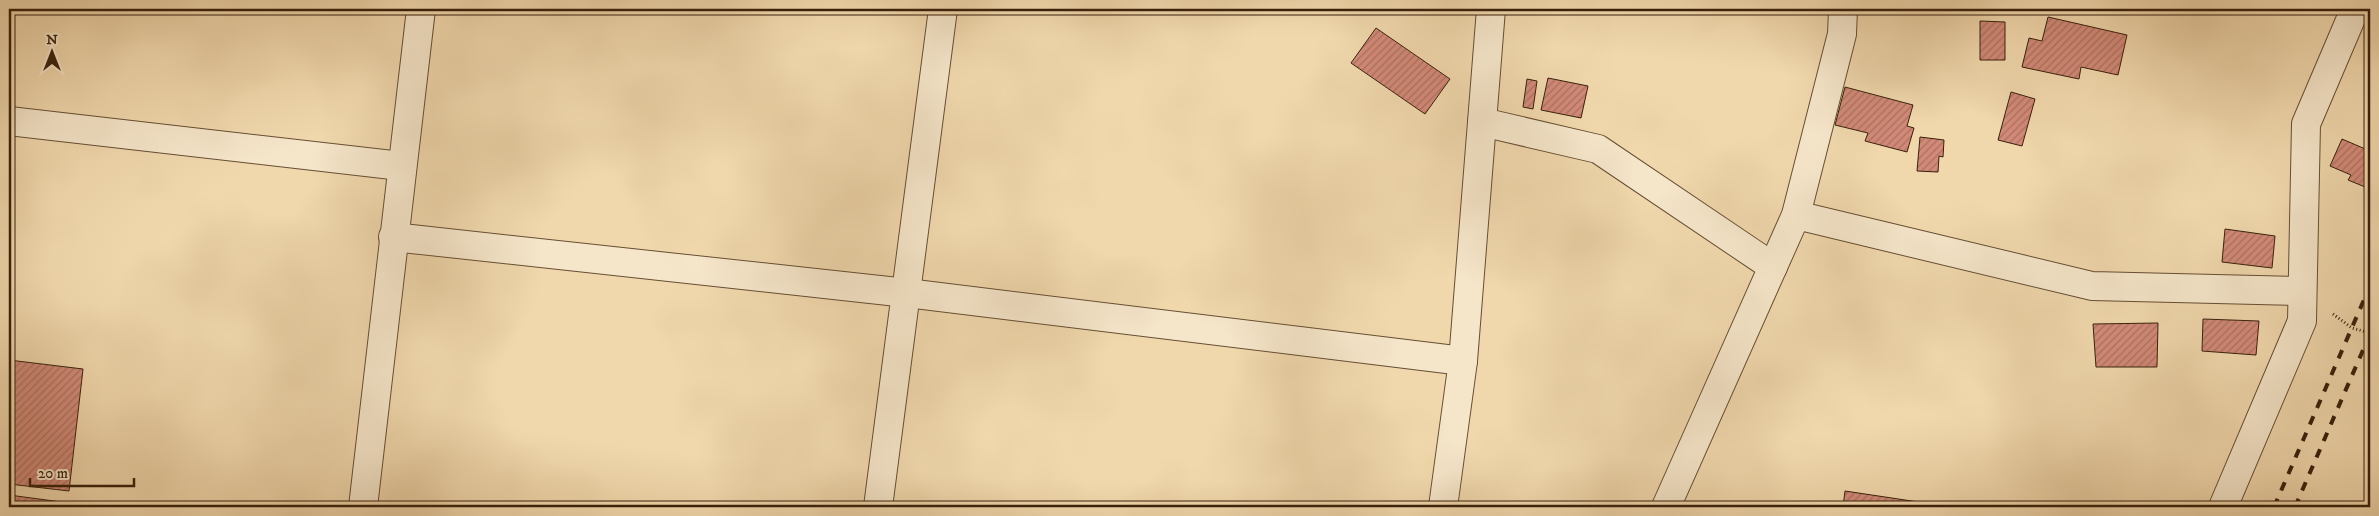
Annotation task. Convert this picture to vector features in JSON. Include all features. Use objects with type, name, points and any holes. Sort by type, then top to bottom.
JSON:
[{"type":"street","points":[[363,507],[421,9]]},
{"type":"street","points":[[878,507],[943,9]]},
{"type":"street","points":[[1443,507],[1463,362],[1491,9]]},
{"type":"street","points":[[1666,507],[1796,216],[1842,34],[1842,9]]},
{"type":"street","points":[[2223,507],[2302,321],[2301,291],[2306,124],[2355,9]]},
{"type":"street","points":[[9,121],[402,166]]},
{"type":"street","points":[[1482,122],[1598,149],[1773,267]]},
{"type":"street","points":[[1796,216],[2092,286],[2301,291]]},
{"type":"street","points":[[393,237],[907,293],[1463,362]]},
{"type":"building","points":[[1676,9],[1707,9],[1676,13]]},
{"type":"building","points":[[1752,9],[1793,9],[1752,13]]},
{"type":"building","points":[[2048,17],[2127,35],[2118,75],[2081,67],[2079,79],[2022,67],[2029,38],[2042,41]]},
{"type":"building","points":[[1980,21],[2005,22],[2005,60],[1980,60]]},
{"type":"building","points":[[1376,28],[1450,79],[1425,114],[1351,63]]},
{"type":"building","points":[[1548,78],[1588,86],[1581,118],[1541,110]]},
{"type":"building","points":[[1527,79],[1537,81],[1533,109],[1523,107]]},
{"type":"building","points":[[1845,87],[1913,105],[1907,126],[1914,128],[1907,152],[1865,141],[1868,133],[1835,125]]},
{"type":"building","points":[[2011,92],[2035,99],[2022,146],[1998,140]]},
{"type":"building","points":[[1920,137],[1944,140],[1943,157],[1939,156],[1938,172],[1917,171]]},
{"type":"building","points":[[2342,139],[2370,151],[2370,189],[2348,180],[2351,175],[2330,166]]},
{"type":"building","points":[[2225,229],[2275,236],[2272,268],[2222,262]]},
{"type":"building","points":[[2203,319],[2259,321],[2256,355],[2202,351]]},
{"type":"building","points":[[2158,323],[2157,367],[2096,367],[2093,324]]},
{"type":"building","points":[[9,360],[83,369],[69,491],[9,484]]},
{"type":"building","points":[[1845,491],[1925,503],[1924,507],[1843,507]]},
{"type":"building","points":[[9,495],[69,503],[69,507],[9,507]]},
{"type":"railway","points":[[2274,507],[2370,286]]},
{"type":"railway","points":[[2295,507],[2370,334]]}]
